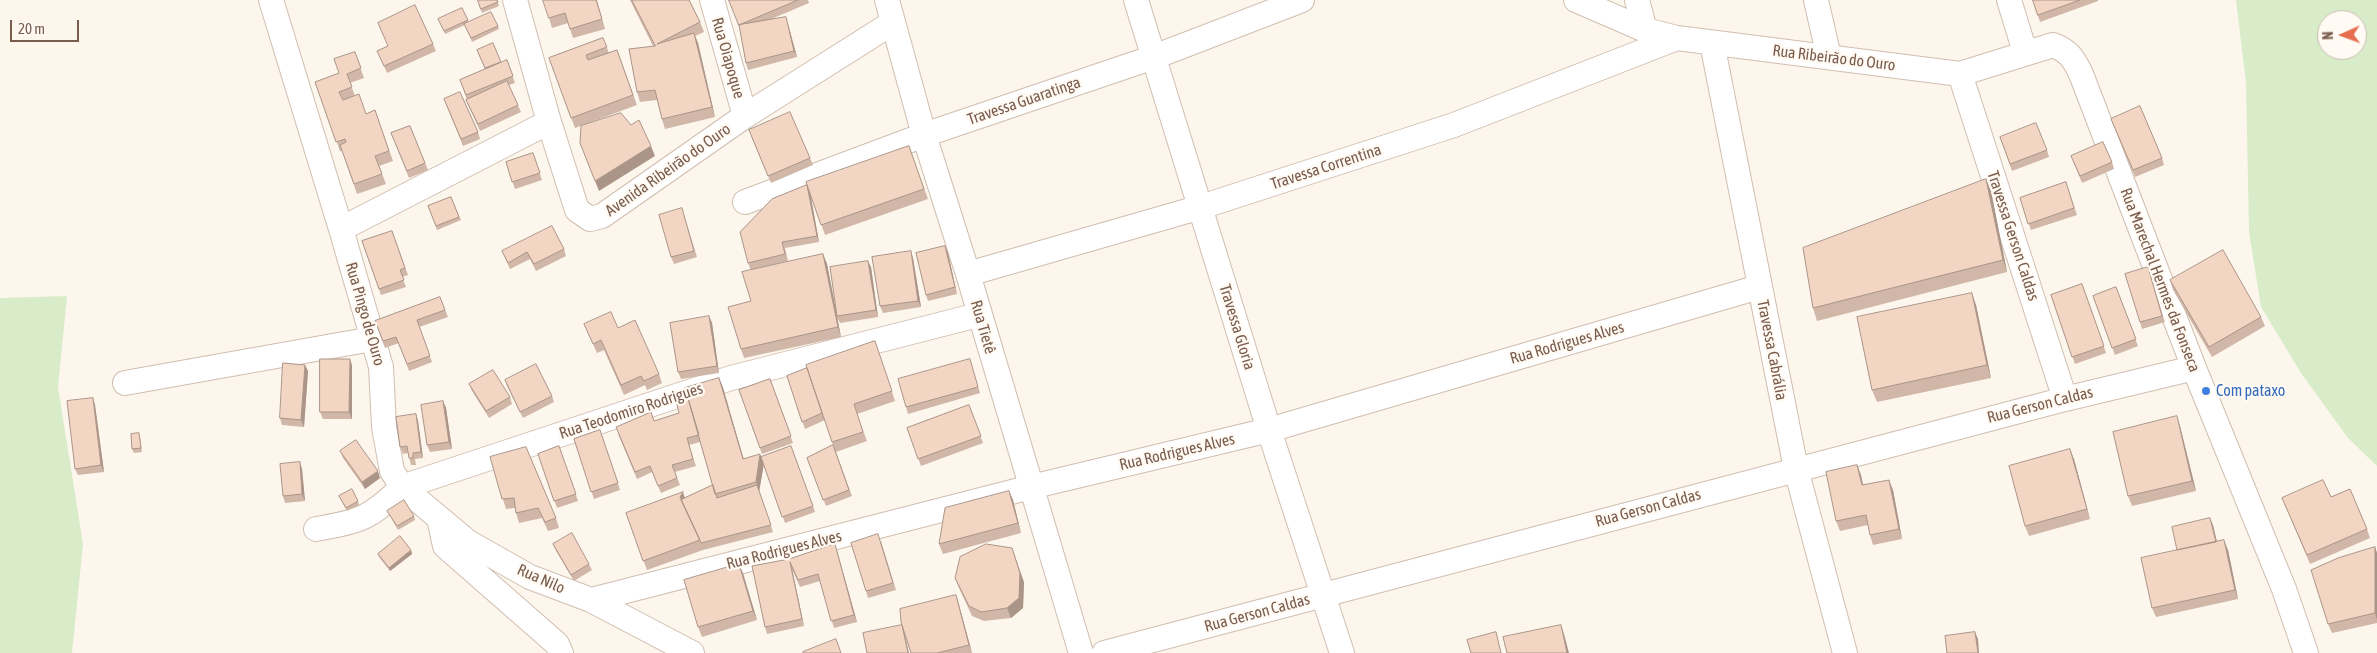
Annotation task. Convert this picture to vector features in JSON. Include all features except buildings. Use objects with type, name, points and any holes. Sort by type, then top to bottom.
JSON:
[{"type":"street","name":"Rua Pingo de Ouro","points":[[271,0],[382,367],[384,427],[392,471],[402,487]]},
{"type":"street","name":"Avenida Ribeirão do Ouro","points":[[515,0],[549,122],[577,210],[590,219],[602,216],[745,116],[892,23]]},
{"type":"street","name":"Rua Oiapoque","points":[[712,0],[745,116]]},
{"type":"street","name":"Rua Tietê","points":[[887,0],[924,135],[968,274],[978,315],[1081,653]]},
{"type":"street","name":"Travessa Gloria","points":[[1136,0],[1269,430],[1342,653]]},
{"type":"street","name":"Travessa Guaratinga","points":[[745,202],[924,135],[1154,57],[1302,0]]},
{"type":"street","name":"Rua Ribeirão do Ouro","points":[[1576,0],[1645,30],[1677,38],[1960,74],[2053,45],[2066,50],[2074,59],[2081,74]]},
{"type":"street","points":[[1637,0],[1645,30]]},
{"type":"street","points":[[1816,0],[1830,57]]},
{"type":"street","points":[[2009,0],[2026,52]]},
{"type":"street","name":"Travessa Correntina","points":[[968,274],[1200,207],[1454,125],[1677,38]]},
{"type":"street","name":"Travessa Cabrália","points":[[1712,43],[1796,469],[1845,653]]},
{"type":"street","name":"Travessa Gerson Caldas","points":[[1960,74],[2065,398]]},
{"type":"street","name":"Rua Marechal Hermes da Fonseca","points":[[2081,74],[2194,368],[2284,589],[2306,653]]},
{"type":"street","points":[[341,229],[549,122]]},
{"type":"street","name":"Rua Rodrigues Alves","points":[[591,600],[1031,487],[1269,430],[1759,287]]},
{"type":"street","name":"Rua Teodomiro Rodrigues","points":[[402,487],[731,378],[978,315]]},
{"type":"street","points":[[125,383],[372,339]]},
{"type":"street","name":"Rua Gerson Caldas","points":[[1104,653],[2065,398],[2194,368]]},
{"type":"street","points":[[316,529],[352,523],[381,508],[402,487]]},
{"type":"street","name":"Rua Nilo","points":[[402,487],[468,542],[530,577],[591,600],[692,653]]},
{"type":"street","points":[[439,518],[444,546],[557,644],[561,653]]},
{"type":"green space","points":[[2236,0],[2377,0],[2377,466],[2348,438],[2301,373],[2261,307],[2249,232],[2246,83]]},
{"type":"green space","points":[[67,296],[58,387],[83,544],[72,653],[0,653],[0,298]]},
{"type":"place","name":"Com pataxo","points":[[2206,391]]}]
